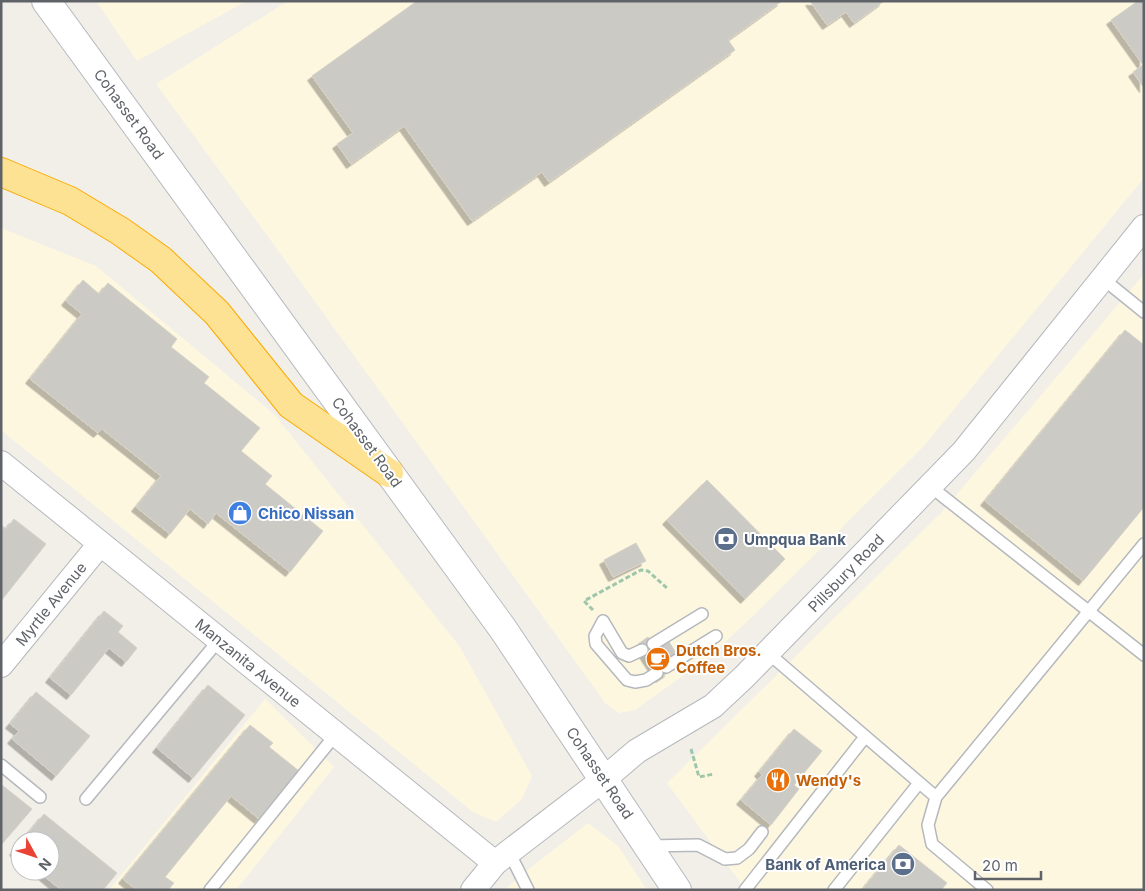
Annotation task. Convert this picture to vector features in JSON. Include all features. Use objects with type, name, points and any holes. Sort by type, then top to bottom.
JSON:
[{"type":"highway","points":[[1,172],[70,201],[120,231],[161,260],[217,312],[291,405],[389,473]]},
{"type":"main road","name":"Cohasset Road","points":[[46,1],[507,635],[677,890]]},
{"type":"street","name":"Pillsbury Road","points":[[473,890],[502,857],[604,779],[637,751],[713,706],[768,653],[964,451],[1144,227]]},
{"type":"street","name":"Manzanita Avenue","points":[[1,463],[336,734],[502,857]]},
{"type":"street","name":"Myrtle Avenue","points":[[1,665],[100,544]]},
{"type":"lane","points":[[1102,278],[1144,312]]},
{"type":"lane","points":[[931,487],[1144,655]]},
{"type":"lane","points":[[982,888],[932,844],[928,825],[936,797],[1144,544]]},
{"type":"lane","points":[[653,644],[702,614]]},
{"type":"lane","points":[[642,650],[629,656],[622,653],[603,621],[595,636],[596,644],[627,680],[635,682],[646,680],[716,636]]},
{"type":"lane","points":[[86,799],[219,640]]},
{"type":"lane","points":[[768,653],[936,797]]},
{"type":"lane","points":[[210,890],[336,734]]},
{"type":"lane","points":[[745,890],[865,737]]},
{"type":"lane","points":[[1,764],[40,797]]},
{"type":"lane","points":[[834,890],[919,782]]},
{"type":"lane","points":[[648,846],[698,845],[725,859],[737,858],[749,849],[762,832]]},
{"type":"lane","points":[[502,857],[528,890]]},
{"type":"path","points":[[584,600],[641,570],[648,572],[668,589]]},
{"type":"path","points":[[691,749],[699,777],[714,774]]},
{"type":"shaded area","points":[[96,1],[247,1],[137,61]]},
{"type":"shaded area","points":[[288,1],[1144,1],[1144,178],[923,447],[756,613],[708,658],[635,710],[619,713],[606,704],[156,84]]},
{"type":"shaded area","points":[[1,228],[96,266],[275,415],[460,647],[532,776],[522,799],[496,822],[473,812],[1,430]]},
{"type":"shaded area","points":[[1144,274],[1144,890],[746,890],[667,783],[941,513]]},
{"type":"shaded area","points":[[265,699],[334,767],[236,890],[109,890]]},
{"type":"shaded area","points":[[588,823],[618,846],[647,890],[505,890],[520,876]]},
{"type":"building","points":[[417,1],[782,1],[728,40],[735,50],[549,182],[542,172],[472,221],[404,126],[351,164],[337,144],[353,133],[312,76]]},
{"type":"building","points":[[810,1],[884,1],[854,23],[846,12],[827,25]]},
{"type":"building","points":[[1138,1],[1144,1],[1144,88],[1133,72],[1143,65],[1111,20]]},
{"type":"building","points":[[83,280],[99,294],[108,283],[177,339],[171,347],[209,377],[204,383],[260,428],[241,451],[272,476],[265,484],[323,531],[290,572],[216,513],[208,524],[190,509],[170,534],[136,507],[161,476],[102,429],[98,433],[30,379],[82,314],[66,301]]},
{"type":"building","points":[[1125,330],[1144,345],[1144,507],[1083,581],[985,501]]},
{"type":"building","name":"Umpqua Bank","points":[[707,480],[785,559],[745,599],[667,520]]},
{"type":"building","points":[[14,519],[46,544],[1,601],[1,525],[6,529]]},
{"type":"building","points":[[636,543],[646,561],[613,577],[604,560]]},
{"type":"building","points":[[104,611],[123,626],[118,632],[137,648],[126,662],[109,648],[71,695],[50,678]]},
{"type":"building","name":"Dutch Bros. Coffee","points":[[648,637],[655,649],[668,640],[676,653],[663,662],[669,672],[660,678],[638,644]]},
{"type":"building","points":[[208,685],[245,715],[193,778],[157,748]]},
{"type":"building","points":[[36,692],[90,736],[56,776],[12,739],[19,731],[10,724]]},
{"type":"building","points":[[250,725],[273,743],[269,747],[299,771],[259,819],[231,796],[165,877],[174,883],[168,890],[137,890],[123,879]]},
{"type":"building","name":"Wendy's","points":[[794,729],[822,751],[794,785],[799,789],[771,825],[741,800],[762,775],[759,772]]},
{"type":"building","points":[[2,785],[32,809],[13,831],[10,831],[10,835],[1,845]]},
{"type":"building","points":[[44,814],[117,873],[103,890],[61,890],[50,881],[60,881],[60,831],[30,831]]},
{"type":"building","name":"Bank of America","points":[[899,845],[947,883],[941,890],[862,890]]},
{"type":"place","name":"Chico Nissan","points":[[240,513]]},
{"type":"place","name":"Umpqua Bank","points":[[726,539]]},
{"type":"place","name":"Dutch Bros. Coffee","points":[[658,659]]},
{"type":"place","name":"Wendy's","points":[[778,780]]},
{"type":"place","name":"Bank of America","points":[[903,864]]}]
